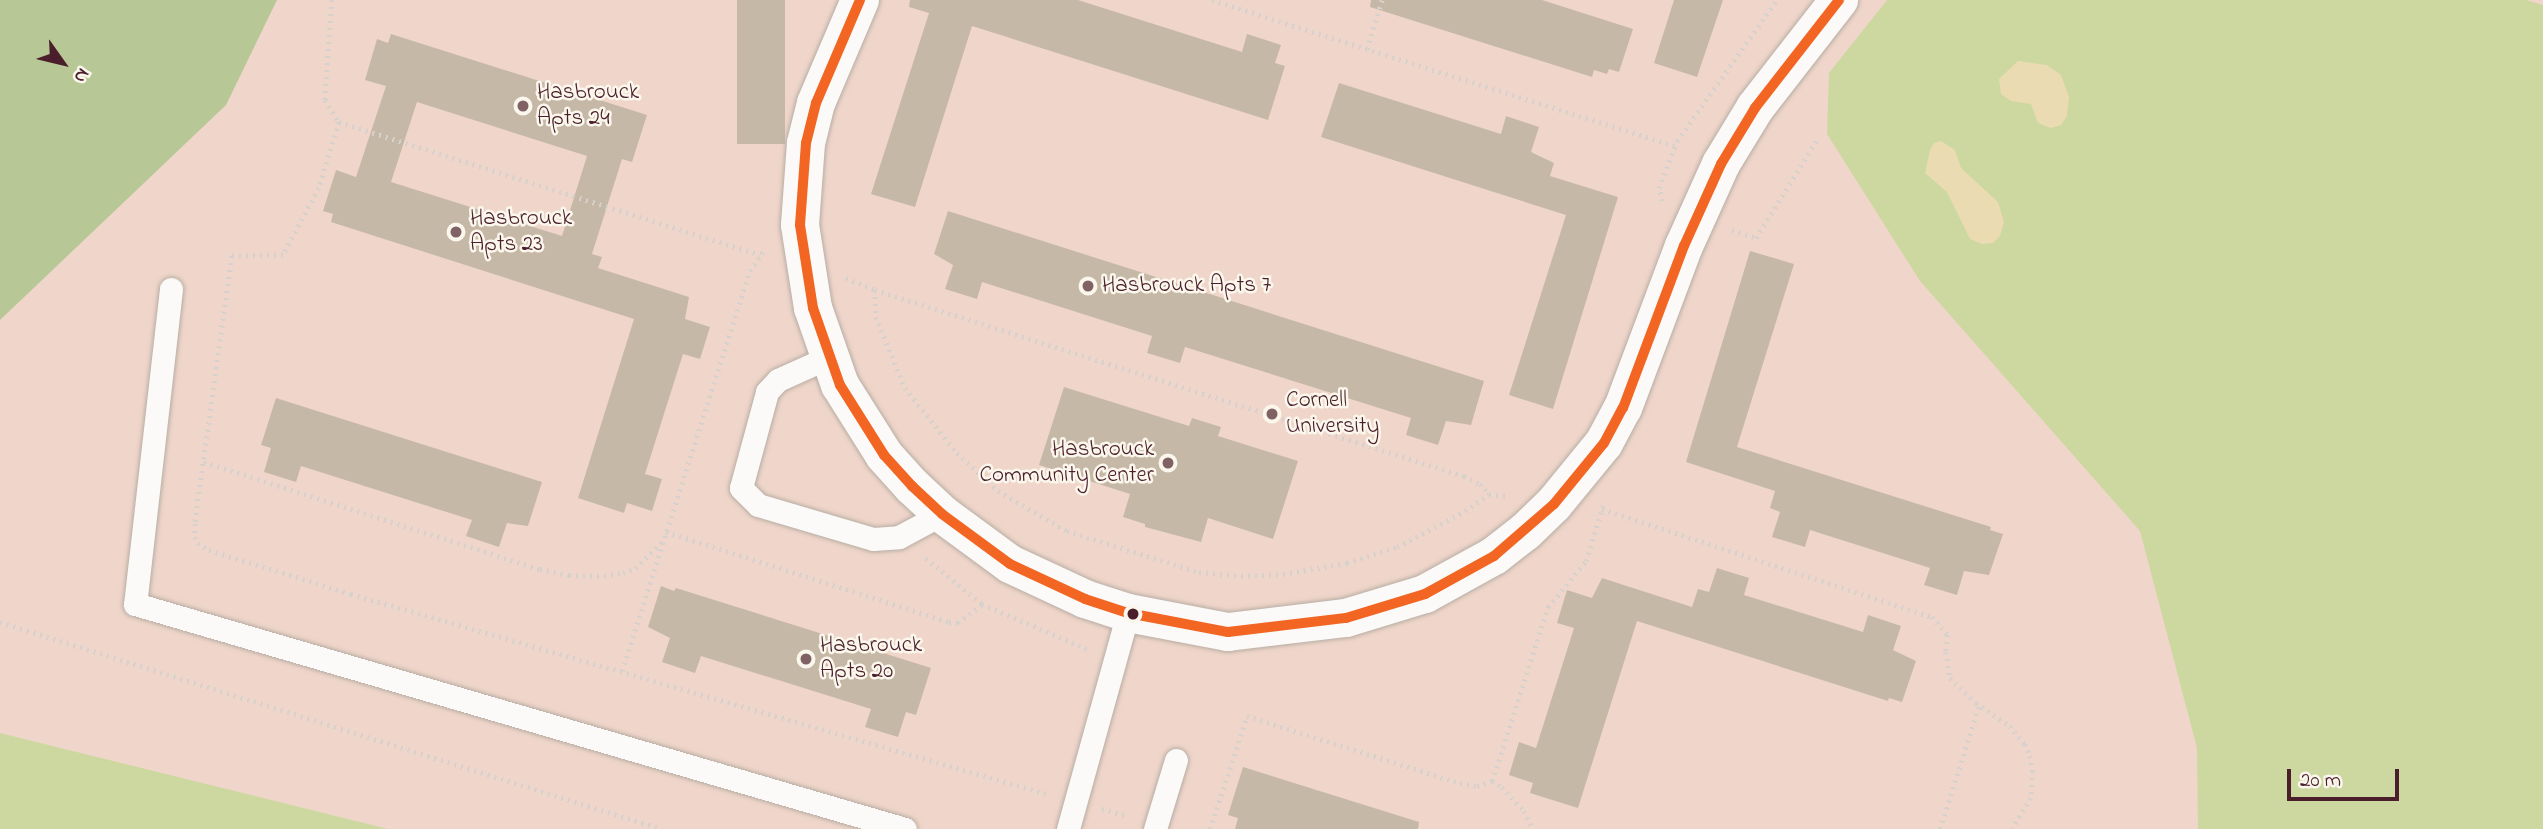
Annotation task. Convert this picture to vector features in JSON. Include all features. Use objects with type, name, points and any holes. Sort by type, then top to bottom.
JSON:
[{"type":"street","points":[[860,0],[816,103],[806,143],[800,225],[813,308],[840,385],[884,455],[943,514],[1010,564],[1085,599],[1128,612],[1228,632],[1346,618],[1425,594],[1471,570],[1525,532],[1554,505],[1604,443],[1623,408],[1684,246],[1721,164],[1755,108],[1839,0]]},
{"type":"lane","points":[[171,289],[135,604],[905,829]]},
{"type":"lane","points":[[829,357],[778,380],[767,392],[741,488],[758,505],[873,539],[900,537],[943,514]]},
{"type":"lane","points":[[1068,829],[1128,612]]},
{"type":"lane","points":[[1155,827],[1176,760]]},
{"type":"path","points":[[332,0],[325,100],[339,121],[759,255],[839,275],[875,290],[1464,476],[1480,484],[1489,494]]},
{"type":"path","points":[[1212,0],[1674,146]]},
{"type":"path","points":[[1367,49],[1382,0]]},
{"type":"path","points":[[1665,212],[1659,188],[1674,146],[1777,0]]},
{"type":"path","points":[[339,121],[319,188],[283,255],[232,256],[195,537],[209,550],[1155,827]]},
{"type":"path","points":[[622,671],[750,271],[759,255],[774,242]]},
{"type":"path","points":[[875,290],[876,317],[905,388],[931,423],[998,491],[1067,531],[1199,572],[1241,576],[1283,574],[1347,563],[1397,547],[1465,511],[1489,494],[1516,496]]},
{"type":"path","points":[[204,462],[540,569],[569,575],[623,573],[635,568],[663,540]]},
{"type":"path","points":[[1602,509],[1932,617],[1948,635],[1946,652],[1950,678],[1979,705],[2010,726],[2025,744],[2030,756],[2033,771],[2031,798],[2012,829]]},
{"type":"path","points":[[666,532],[949,622],[958,623],[982,604]]},
{"type":"path","points":[[900,537],[982,604],[1082,645],[1088,650],[1089,659]]},
{"type":"path","points":[[0,622],[662,829]]},
{"type":"path","points":[[1940,829],[1979,705]]},
{"type":"path","points":[[1046,794],[1050,781]]},
{"type":"path","points":[[1492,781],[1502,787],[1524,811],[1533,829]]},
{"type":"shaded area","name":"Cornell University","points":[[0,0],[2543,0],[2543,829],[0,829]]},
{"type":"green space","points":[[0,0],[277,0],[226,105],[0,320]]},
{"type":"green space","points":[[1887,0],[2526,0],[2543,5],[2543,829],[2198,829],[2197,748],[2140,531],[1920,281],[1827,134],[1829,73]]},
{"type":"green space","points":[[0,733],[388,829],[0,829]]},
{"type":"sand","points":[[2018,61],[2047,65],[2061,75],[2069,97],[2067,116],[2061,125],[2051,128],[2038,123],[2031,104],[2011,101],[2001,94],[1999,79]]},
{"type":"sand","points":[[1941,141],[1955,150],[1961,168],[1998,202],[2004,222],[2000,236],[1993,243],[1982,244],[1970,239],[1947,192],[1925,173],[1930,150],[1934,143]]},
{"type":"building","points":[[737,0],[785,0],[785,144],[737,144]]},
{"type":"building","points":[[910,0],[1078,0],[1242,52],[1247,34],[1281,45],[1275,63],[1285,66],[1268,120],[972,26],[915,207],[871,194],[929,13],[909,7]]},
{"type":"building","points":[[1371,0],[1542,0],[1633,29],[1619,72],[1609,69],[1607,74],[1594,70],[1592,77],[1370,7]]},
{"type":"building","points":[[1674,0],[1723,0],[1697,77],[1654,63]]},
{"type":"building","points":[[391,34],[647,115],[632,162],[622,159],[592,254],[602,257],[598,268],[689,297],[685,319],[710,327],[700,359],[683,354],[645,474],[662,479],[652,511],[627,503],[624,513],[578,498],[634,319],[331,222],[333,214],[323,211],[336,170],[356,177],[386,86],[365,80],[377,39],[388,43]],"holes":[[[417,102],[587,156],[562,236],[391,182]]]},
{"type":"building","points":[[1339,83],[1501,134],[1506,116],[1539,127],[1531,152],[1554,163],[1550,176],[1618,197],[1553,409],[1509,395],[1566,215],[1321,137]]},
{"type":"building","points":[[948,211],[1484,381],[1471,425],[1446,421],[1438,445],[1406,435],[1411,418],[1185,347],[1180,363],[1147,353],[1152,336],[982,282],[977,299],[945,289],[953,265],[934,254]]},
{"type":"building","points":[[1750,251],[1794,264],[1737,447],[1991,527],[1990,530],[2003,534],[1989,575],[1964,571],[1957,595],[1924,585],[1930,568],[1810,530],[1805,547],[1772,537],[1780,512],[1770,508],[1775,491],[1686,462]]},
{"type":"building","name":"Hasbrouck Community Center","points":[[1064,387],[1189,426],[1192,418],[1221,427],[1218,436],[1298,461],[1273,539],[1208,518],[1201,542],[1145,527],[1145,524],[1123,517],[1130,494],[1039,465]]},
{"type":"building","points":[[276,398],[542,482],[528,526],[507,523],[499,547],[466,536],[472,520],[301,466],[296,482],[264,472],[271,448],[261,445]]},
{"type":"building","points":[[1717,568],[1749,578],[1744,595],[1863,632],[1868,615],[1901,626],[1893,650],[1916,661],[1902,702],[1889,698],[1888,701],[1637,621],[1578,808],[1530,793],[1533,783],[1509,775],[1519,742],[1536,748],[1574,628],[1557,623],[1567,590],[1592,598],[1602,578],[1692,607],[1698,589],[1709,592]]},
{"type":"building","name":"Hasbrouck Apts 20","points":[[661,586],[674,591],[676,588],[931,668],[916,715],[906,712],[898,737],[865,727],[871,709],[701,656],[695,673],[662,662],[670,638],[648,627]]},
{"type":"building","points":[[1243,767],[1419,822],[1418,829],[1235,829],[1238,818],[1228,815]]},
{"type":"transit line","points":[[860,0],[816,103],[806,143],[800,225],[813,308],[840,385],[884,455],[912,486],[942,514],[1010,564],[1085,599],[1128,613],[1228,632],[1346,618],[1425,594],[1494,556],[1554,504],[1604,443],[1623,408],[1684,246],[1721,164],[1755,108],[1839,0]]},
{"type":"place","name":"Hasbrouck Apts 24","points":[[523,106]]},
{"type":"place","name":"Hasbrouck Apts 23","points":[[456,232]]},
{"type":"place","name":"Hasbrouck Apts 7","points":[[1088,286]]},
{"type":"place","name":"Cornell University","points":[[1272,414]]},
{"type":"place","name":"Hasbrouck Community Center","points":[[1168,463]]},
{"type":"place","name":"Hasbrouck Apts 20","points":[[806,659]]}]
